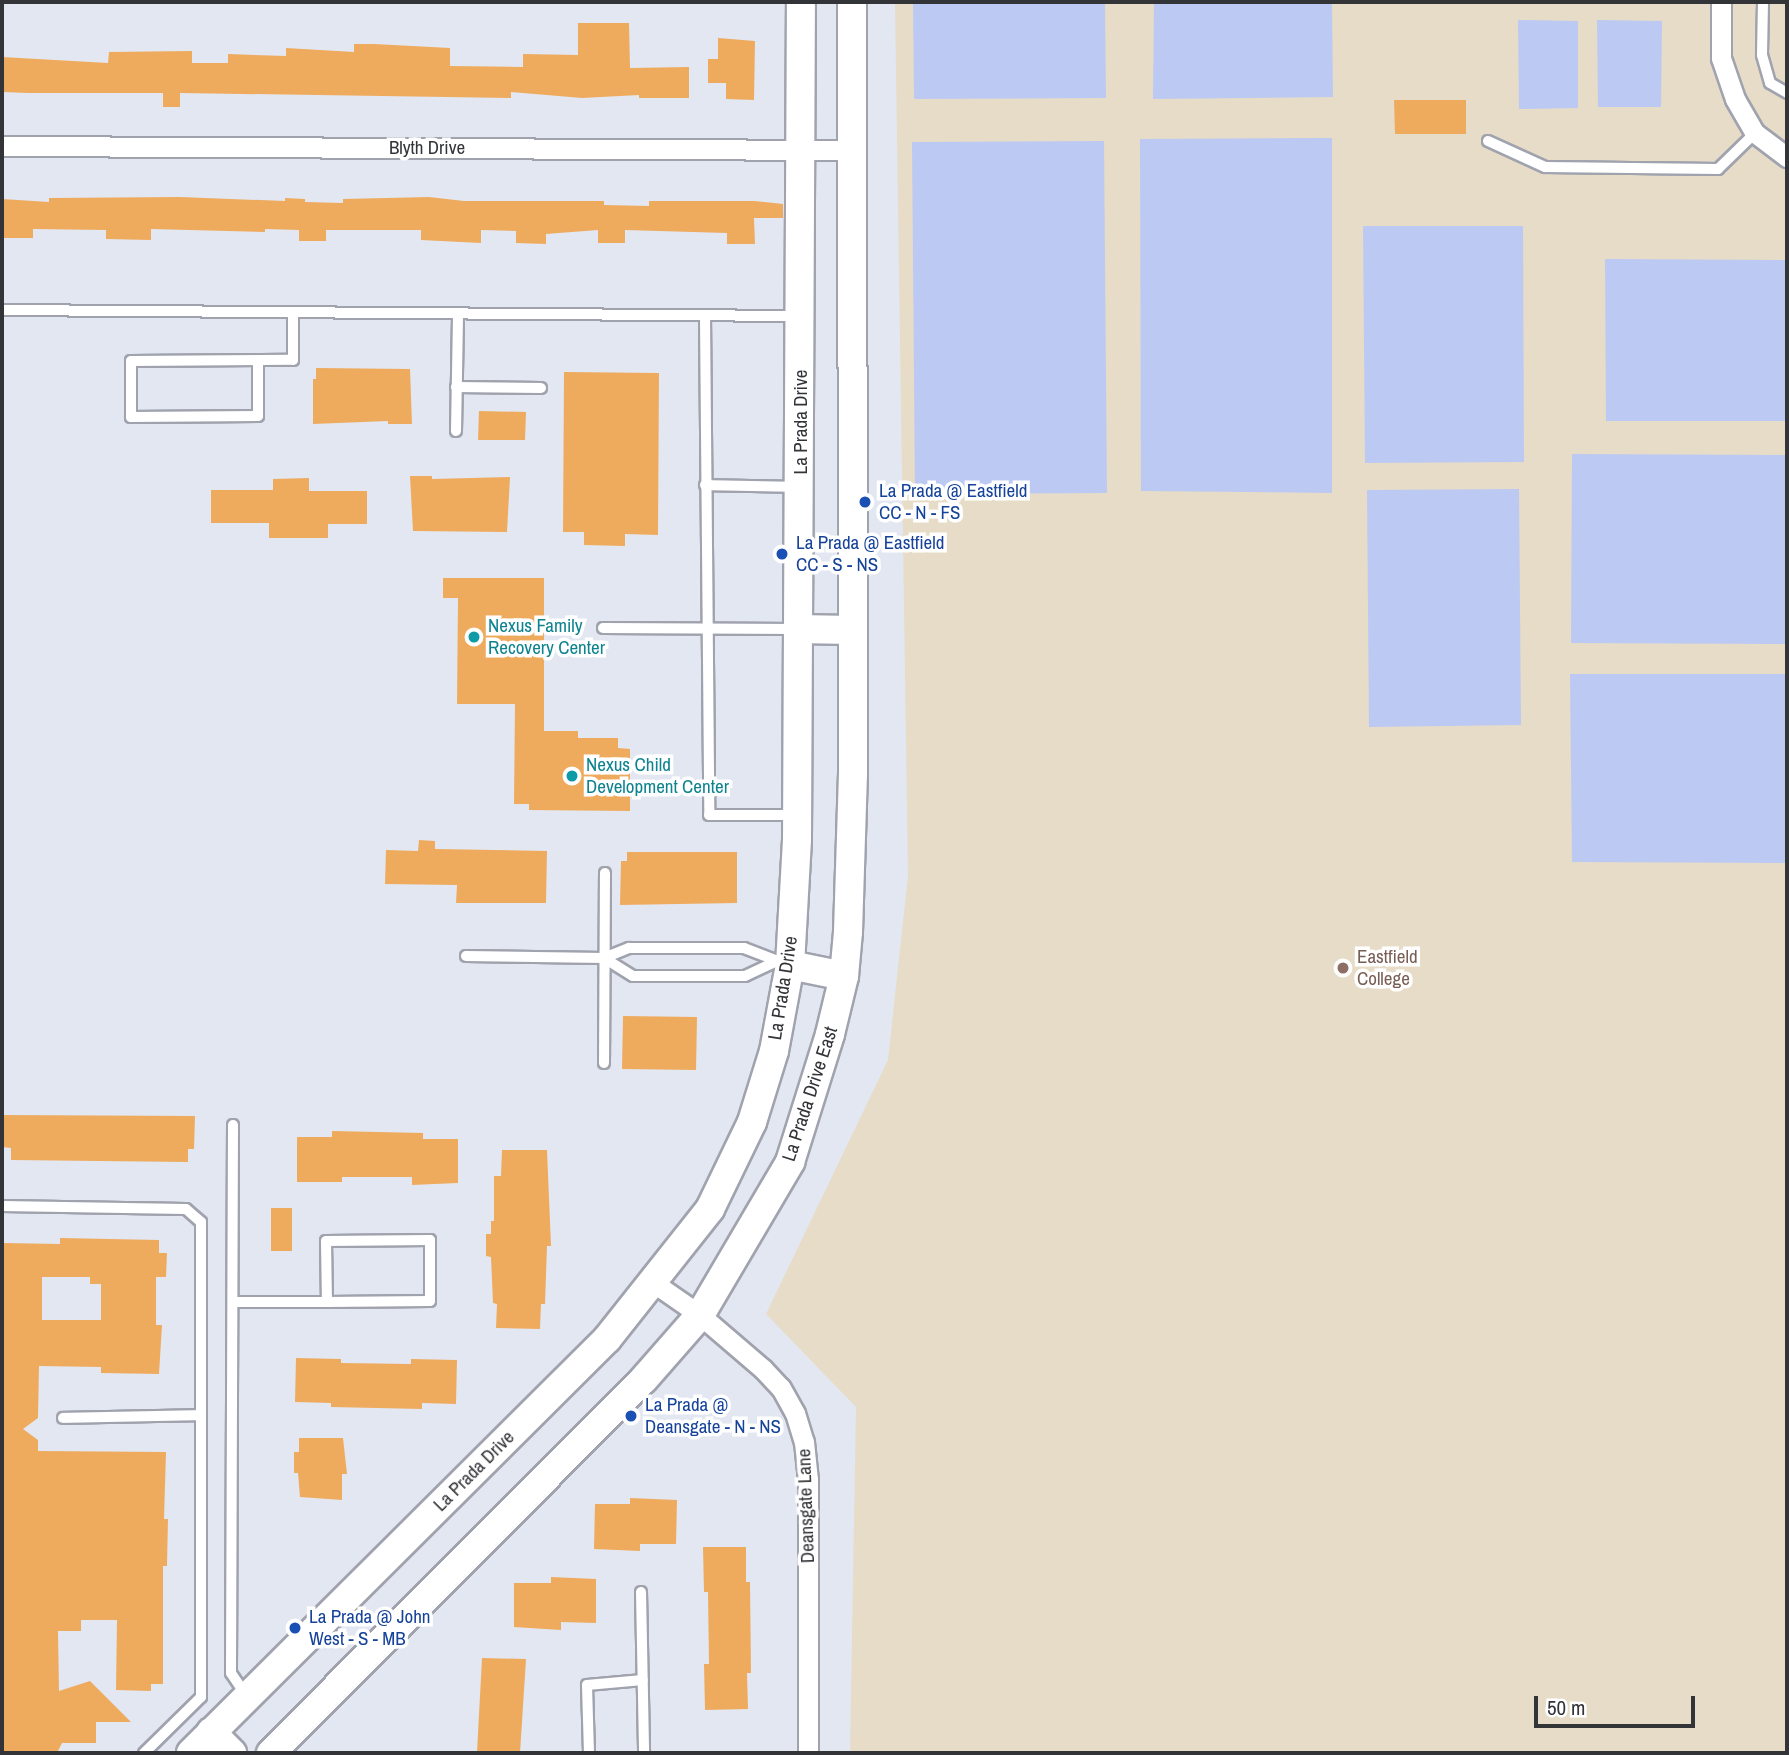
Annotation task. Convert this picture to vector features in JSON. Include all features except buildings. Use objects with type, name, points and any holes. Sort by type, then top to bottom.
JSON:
[{"type":"main road","name":"La Prada Drive","points":[[191,1753],[607,1339],[710,1209],[752,1122],[774,1051],[798,816],[801,2]]},
{"type":"main road","points":[[783,963],[844,976],[853,774],[852,2]]},
{"type":"main road","points":[[798,629],[852,630]]},
{"type":"main road","name":"La Prada Drive East","points":[[700,1315],[790,1162],[844,976]]},
{"type":"main road","points":[[271,1753],[617,1407],[700,1315]]},
{"type":"main road","points":[[211,1732],[232,1753]]},
{"type":"street","points":[[1721,2],[1721,58],[1735,99],[1755,133],[1787,157]]},
{"type":"street","name":"Blyth Drive","points":[[2,146],[852,150]]},
{"type":"street","name":"Deansgate Lane","points":[[654,1283],[700,1315],[763,1369],[781,1388],[795,1413],[804,1441],[808,1479],[808,1753]]},
{"type":"lane","points":[[1763,2],[1762,55],[1770,83],[1786,90]]},
{"type":"lane","points":[[1488,141],[1545,167],[1718,169],[1755,133]]},
{"type":"lane","points":[[2,310],[801,316]]},
{"type":"lane","points":[[258,361],[258,416],[131,417],[131,361],[293,360],[293,312]]},
{"type":"lane","points":[[456,431],[458,313]]},
{"type":"lane","points":[[705,316],[709,815],[798,816]]},
{"type":"lane","points":[[456,387],[541,388]]},
{"type":"lane","points":[[705,485],[801,488]]},
{"type":"lane","points":[[603,628],[798,629]]},
{"type":"lane","points":[[604,1063],[605,873]]},
{"type":"lane","points":[[466,956],[604,958],[629,948],[744,948],[783,963]]},
{"type":"lane","points":[[604,958],[633,976],[745,976],[783,963]]},
{"type":"lane","points":[[233,1125],[231,1674],[247,1697]]},
{"type":"lane","points":[[2,1206],[186,1209],[201,1222],[201,1697],[144,1753]]},
{"type":"lane","points":[[233,1302],[327,1302],[430,1301],[430,1240],[326,1241],[327,1302]]},
{"type":"lane","points":[[63,1418],[201,1415]]},
{"type":"lane","points":[[640,1592],[644,1753]]},
{"type":"lane","points":[[589,1753],[587,1685],[643,1680]]},
{"type":"shaded area","name":"Eastfield College","points":[[895,2],[1787,2],[1787,1753],[850,1753],[856,1407],[766,1314],[888,1060],[908,876]]},
{"type":"shaded area","points":[[913,2],[1105,2],[1106,98],[914,99]]},
{"type":"shaded area","points":[[1154,2],[1332,2],[1333,97],[1153,99]]},
{"type":"shaded area","points":[[1518,20],[1578,21],[1578,108],[1519,109]]},
{"type":"shaded area","points":[[1597,20],[1662,21],[1661,107],[1598,107]]},
{"type":"shaded area","points":[[1332,138],[1332,493],[1141,491],[1140,139]]},
{"type":"shaded area","points":[[1104,141],[1107,493],[915,494],[912,142]]},
{"type":"shaded area","points":[[1363,226],[1523,226],[1524,462],[1365,463]]},
{"type":"shaded area","points":[[1605,259],[1787,260],[1787,421],[1606,421]]},
{"type":"shaded area","points":[[1572,454],[1787,455],[1787,644],[1571,643]]},
{"type":"shaded area","points":[[1519,489],[1521,725],[1369,727],[1367,490]]},
{"type":"shaded area","points":[[1570,674],[1787,674],[1787,863],[1572,862]]},
{"type":"place","name":"La Prada @ Eastfield CC - N - FS","points":[[865,502]]},
{"type":"place","name":"La Prada @ Eastfield CC - S - NS","points":[[782,554]]},
{"type":"place","name":"Nexus Family Recovery Center","points":[[474,637]]},
{"type":"place","name":"Nexus Child Development Center","points":[[572,776]]},
{"type":"place","name":"Eastfield College","points":[[1343,968]]},
{"type":"place","name":"La Prada @ Deansgate - N - NS","points":[[631,1416]]},
{"type":"place","name":"La Prada @ John West - S - MB","points":[[295,1628]]}]
